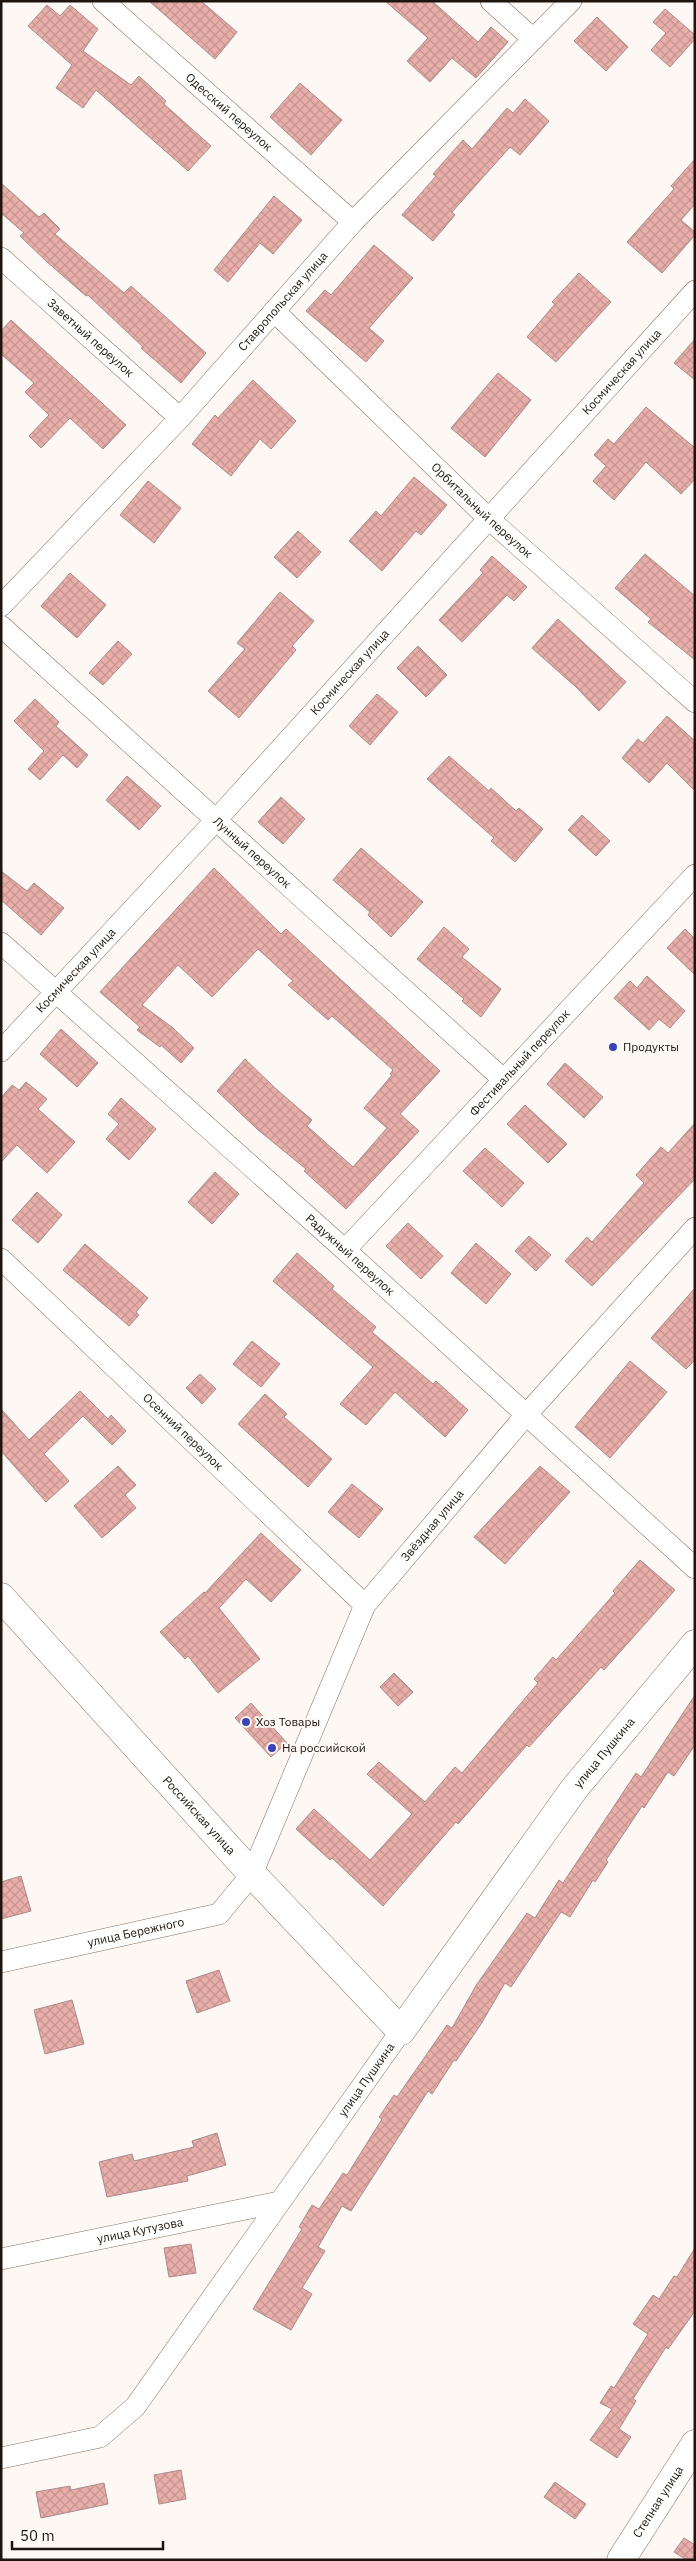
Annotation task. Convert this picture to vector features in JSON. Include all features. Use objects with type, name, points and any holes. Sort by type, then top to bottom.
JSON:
[{"type":"street","name":"Одесский переулок","points":[[103,1],[353,222]]},
{"type":"street","points":[[491,1],[533,39]]},
{"type":"street","name":"Ставропольская улица","points":[[1,606],[180,418],[353,222],[571,1]]},
{"type":"street","name":"Заветный переулок","points":[[1,258],[180,418]]},
{"type":"street","name":"Космическая улица","points":[[1,1051],[216,820],[695,291]]},
{"type":"street","name":"Орбитальный переулок","points":[[274,311],[489,519],[695,702]]},
{"type":"street","name":"Лунный переулок","points":[[1,626],[503,1079]]},
{"type":"street","name":"Фестивальный переулок","points":[[345,1250],[695,875]]},
{"type":"street","name":"Радужный переулок","points":[[1,943],[345,1250],[695,1568]]},
{"type":"street","name":"Звёздная улица","points":[[252,1874],[365,1605],[526,1414],[695,1228]]},
{"type":"street","name":"Осенний переулок","points":[[1,1259],[365,1605]]},
{"type":"street","name":"Российская улица","points":[[1,1597],[252,1874],[402,2030]]},
{"type":"street","name":"улица Пушкина","points":[[1,2458],[100,2437],[135,2407],[574,1789],[695,1644]]},
{"type":"street","name":"улица Бережного","points":[[1,1962],[219,1914],[252,1874]]},
{"type":"street","name":"улица Кутузова","points":[[1,2259],[280,2202]]},
{"type":"street","name":"Степная улица","points":[[621,2560],[695,2444]]},
{"type":"building","points":[[149,1],[201,1],[237,32],[215,59]]},
{"type":"building","points":[[385,1],[432,1],[478,42],[491,27],[508,42],[476,78],[452,58],[430,82],[407,61],[428,38]]},
{"type":"building","points":[[47,5],[60,16],[70,5],[98,29],[83,51],[131,85],[139,76],[166,101],[164,104],[211,146],[188,171],[96,90],[83,108],[56,88],[72,65],[28,26]]},
{"type":"building","points":[[665,9],[695,35],[695,39],[670,67],[651,50],[666,33],[653,22]]},
{"type":"building","points":[[597,17],[628,47],[606,71],[574,41]]},
{"type":"building","points":[[300,83],[342,120],[311,155],[270,117]]},
{"type":"building","points":[[525,99],[549,121],[520,155],[510,147],[452,212],[455,215],[433,241],[402,215],[436,176],[433,174],[463,140],[472,149],[507,108],[513,113]]},
{"type":"building","points":[[695,159],[695,204],[681,220],[695,232],[695,235],[662,273],[627,242],[674,189],[671,186]]},
{"type":"building","points":[[1,183],[39,217],[44,213],[60,229],[55,234],[124,293],[131,286],[206,353],[181,383],[141,348],[143,347],[88,295],[86,296],[20,236],[24,233],[1,213]]},
{"type":"building","points":[[274,196],[302,220],[273,254],[260,243],[228,282],[214,270]]},
{"type":"building","points":[[374,245],[413,278],[369,328],[384,341],[366,362],[306,311],[325,290],[331,295]]},
{"type":"building","points":[[579,273],[611,302],[556,362],[527,337],[555,304],[552,302]]},
{"type":"building","points":[[11,320],[126,425],[103,449],[70,418],[41,448],[29,436],[49,415],[25,392],[34,383],[1,354],[1,331]]},
{"type":"building","points":[[695,339],[695,380],[674,363]]},
{"type":"building","points":[[498,373],[531,400],[485,457],[451,428]]},
{"type":"building","points":[[253,380],[296,421],[271,449],[260,439],[231,476],[192,444],[215,415],[218,418]]},
{"type":"building","points":[[646,407],[695,448],[695,479],[681,494],[646,462],[614,500],[593,481],[606,466],[594,455],[608,439],[614,444]]},
{"type":"building","points":[[414,477],[447,505],[421,535],[416,531],[382,571],[349,541],[376,511],[381,516]]},
{"type":"building","points":[[148,481],[181,508],[154,543],[120,515]]},
{"type":"building","points":[[298,531],[321,552],[297,578],[274,557]]},
{"type":"building","points":[[645,554],[695,596],[695,660],[648,622],[651,619],[615,588]]},
{"type":"building","points":[[492,556],[527,587],[514,601],[507,595],[462,642],[439,620],[483,573],[480,570]]},
{"type":"building","points":[[70,573],[106,605],[77,638],[41,606]]},
{"type":"building","points":[[280,592],[314,621],[292,646],[296,650],[239,718],[208,691],[245,649],[237,643]]},
{"type":"building","points":[[558,619],[626,682],[599,711],[576,687],[532,648]]},
{"type":"building","points":[[118,641],[132,654],[103,685],[89,673]]},
{"type":"building","points":[[418,646],[447,675],[426,697],[397,668]]},
{"type":"building","points":[[377,694],[398,712],[370,745],[349,726]]},
{"type":"building","points":[[35,699],[59,722],[56,726],[88,755],[77,768],[63,755],[40,780],[28,769],[44,751],[14,721]]},
{"type":"building","points":[[667,716],[695,741],[695,791],[667,763],[649,783],[622,758],[638,739],[643,743]]},
{"type":"building","points":[[449,756],[489,791],[491,788],[516,811],[519,808],[543,829],[515,862],[491,841],[494,838],[427,779]]},
{"type":"building","points":[[127,776],[161,806],[139,830],[106,800]]},
{"type":"building","points":[[281,797],[305,819],[283,844],[258,822]]},
{"type":"building","points":[[582,815],[610,841],[596,856],[568,830]]},
{"type":"building","points":[[361,848],[423,902],[391,937],[368,915],[370,912],[333,880]]},
{"type":"building","points":[[214,868],[281,934],[286,929],[440,1071],[400,1114],[419,1131],[346,1209],[304,1171],[306,1169],[257,1129],[217,1091],[245,1059],[312,1120],[307,1126],[353,1167],[387,1128],[364,1108],[392,1075],[390,1074],[393,1070],[332,1016],[328,1020],[288,985],[293,981],[258,949],[212,997],[178,965],[142,1005],[173,1028],[194,1048],[181,1063],[161,1045],[160,1047],[137,1030],[140,1027],[100,992]]},
{"type":"building","points":[[1,871],[27,891],[34,883],[64,908],[41,935],[1,900]]},
{"type":"building","points":[[444,927],[469,949],[462,957],[501,989],[481,1017],[462,1001],[464,999],[417,959]]},
{"type":"building","points":[[685,929],[695,939],[695,975],[667,948]]},
{"type":"building","points":[[647,976],[685,1011],[670,1028],[659,1019],[649,1030],[614,998],[630,981],[637,988]]},
{"type":"building","points":[[61,1029],[98,1063],[77,1087],[40,1054]]},
{"type":"building","points":[[565,1063],[603,1097],[584,1118],[547,1084]]},
{"type":"building","points":[[26,1082],[47,1099],[38,1109],[75,1142],[47,1173],[17,1145],[1,1162],[1,1098],[12,1085],[19,1090]]},
{"type":"building","points":[[121,1098],[156,1129],[129,1160],[106,1139],[119,1124],[108,1114]]},
{"type":"building","points":[[525,1105],[567,1144],[548,1163],[507,1124]]},
{"type":"building","points":[[695,1123],[695,1179],[592,1286],[565,1261],[587,1237],[592,1242],[644,1183],[636,1175],[661,1147],[668,1153]]},
{"type":"building","points":[[485,1148],[524,1183],[502,1207],[463,1171]]},
{"type":"building","points":[[215,1172],[239,1194],[212,1224],[188,1202]]},
{"type":"building","points":[[37,1192],[62,1215],[38,1243],[12,1220]]},
{"type":"building","points":[[408,1223],[443,1256],[421,1279],[386,1246]]},
{"type":"building","points":[[529,1236],[551,1255],[536,1271],[515,1251]]},
{"type":"building","points":[[476,1243],[511,1274],[486,1304],[451,1273]]},
{"type":"building","points":[[85,1244],[148,1298],[136,1312],[139,1315],[129,1326],[63,1270]]},
{"type":"building","points":[[297,1253],[334,1286],[332,1289],[376,1327],[372,1332],[433,1384],[436,1381],[468,1410],[445,1437],[395,1392],[366,1425],[340,1404],[373,1367],[273,1281]]},
{"type":"building","points":[[695,1288],[695,1360],[686,1369],[651,1338]]},
{"type":"building","points":[[252,1341],[280,1364],[261,1387],[233,1364]]},
{"type":"building","points":[[630,1361],[667,1392],[610,1458],[575,1427]]},
{"type":"building","points":[[200,1374],[216,1389],[202,1404],[186,1388]]},
{"type":"building","points":[[80,1391],[108,1419],[111,1415],[126,1431],[112,1445],[83,1416],[44,1454],[69,1481],[46,1502],[1,1451],[1,1409],[29,1440]]},
{"type":"building","points":[[265,1394],[287,1414],[284,1417],[332,1459],[308,1487],[238,1424]]},
{"type":"building","points":[[118,1466],[136,1485],[125,1495],[136,1508],[102,1538],[74,1506]]},
{"type":"building","points":[[540,1466],[570,1492],[505,1564],[474,1537]]},
{"type":"building","points":[[352,1484],[383,1509],[359,1538],[328,1512]]},
{"type":"building","points":[[261,1533],[301,1570],[271,1602],[246,1579],[219,1608],[260,1659],[218,1693],[188,1656],[185,1659],[160,1632],[205,1593]]},
{"type":"building","points":[[640,1560],[675,1590],[604,1670],[601,1667],[529,1747],[527,1745],[458,1824],[456,1822],[383,1906],[332,1858],[330,1860],[296,1829],[314,1809],[370,1860],[412,1814],[367,1774],[379,1762],[425,1802],[455,1767],[462,1773],[538,1683],[534,1679],[553,1657],[556,1660],[615,1593],[613,1591]]},
{"type":"building","points":[[394,1673],[413,1692],[398,1706],[380,1687]]},
{"type":"building","points":[[695,1695],[695,1745],[674,1776],[668,1772],[644,1808],[642,1806],[606,1860],[608,1862],[595,1882],[593,1880],[570,1917],[561,1912],[511,1987],[505,1983],[456,2061],[454,2060],[432,2094],[428,2091],[351,2211],[342,2206],[318,2247],[325,2251],[302,2288],[312,2294],[291,2330],[253,2309],[302,2229],[299,2227],[312,2205],[319,2209],[343,2173],[347,2175],[382,2119],[379,2117],[394,2095],[397,2097],[447,2025],[452,2028],[477,1984],[527,1913],[535,1918],[559,1880],[563,1883],[636,1773],[641,1777]]},
{"type":"building","points":[[251,1703],[287,1743],[271,1757],[235,1718]]},
{"type":"building","points":[[21,1876],[31,1911],[1,1919],[1,1882]]},
{"type":"building","points":[[219,1970],[230,2001],[197,2013],[186,1981]]},
{"type":"building","points":[[72,2000],[84,2044],[45,2054],[34,2010]]},
{"type":"building","points":[[217,2133],[226,2165],[187,2176],[188,2181],[107,2197],[99,2162],[132,2154],[134,2161],[194,2147],[192,2141]]},
{"type":"building","points":[[191,2244],[196,2273],[169,2277],[164,2248]]},
{"type":"building","points":[[695,2248],[695,2311],[668,2349],[666,2347],[633,2399],[636,2401],[619,2429],[631,2437],[617,2458],[590,2440],[612,2409],[600,2403],[611,2386],[614,2388],[648,2334],[633,2324],[653,2295],[659,2299],[674,2276],[677,2277]]},
{"type":"building","points":[[181,2470],[186,2499],[159,2504],[154,2475]]},
{"type":"building","points":[[555,2482],[586,2504],[575,2519],[544,2497]]},
{"type":"building","points":[[104,2483],[108,2504],[41,2518],[36,2492],[70,2486],[71,2490]]},
{"type":"building","points":[[684,2538],[695,2545],[695,2560],[687,2560],[674,2552]]},
{"type":"place","name":"Продукты","points":[[613,1047]]},
{"type":"place","name":"Хоз Товары","points":[[246,1722]]},
{"type":"place","name":"На российской","points":[[272,1748]]}]
